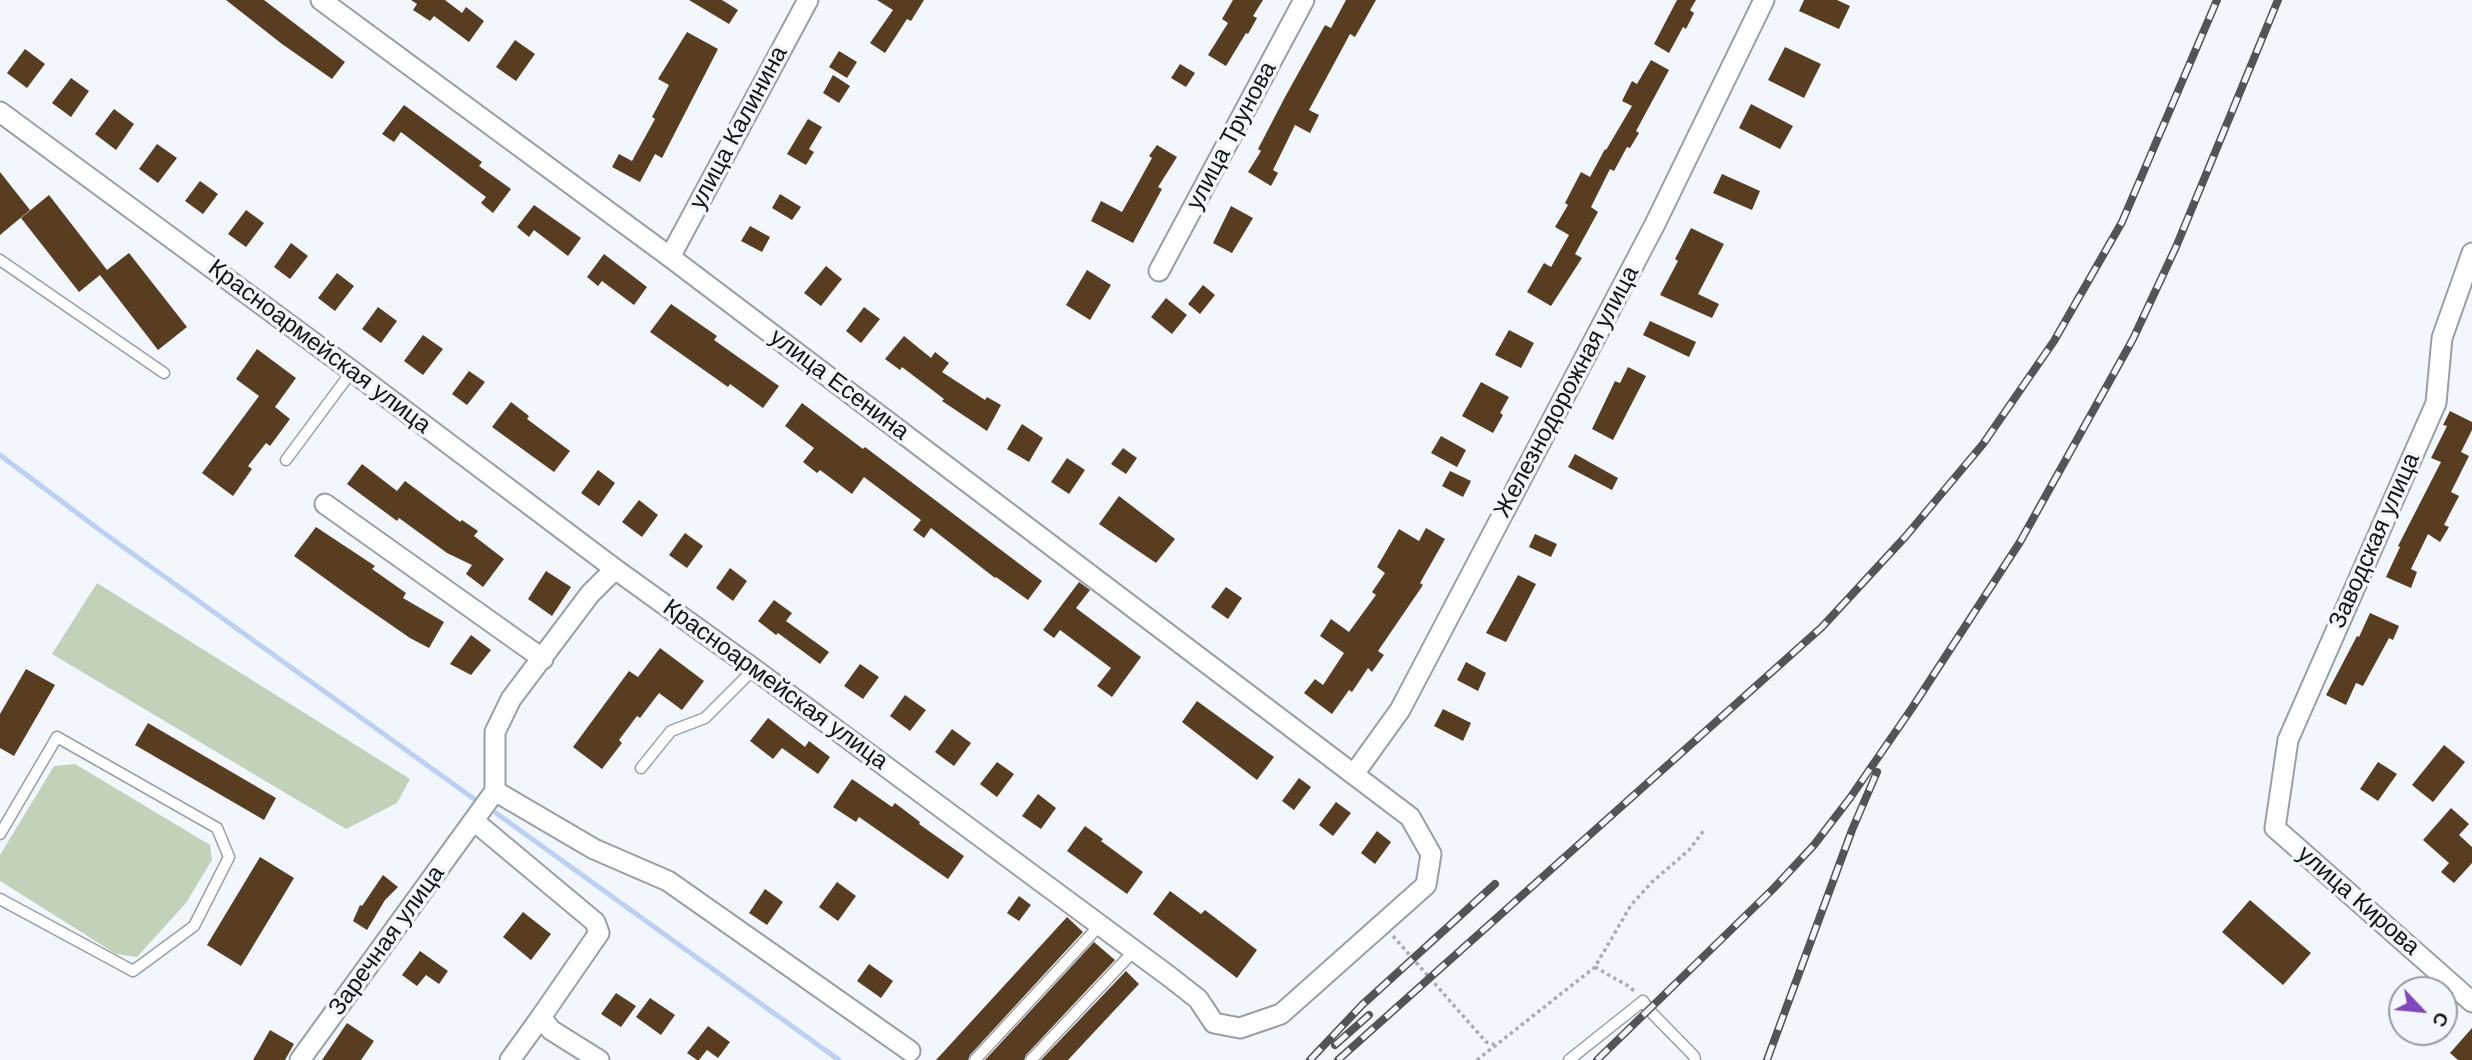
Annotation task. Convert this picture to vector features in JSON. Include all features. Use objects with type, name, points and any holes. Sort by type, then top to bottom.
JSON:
[{"type":"street","name":"улица Есенина","points":[[321,0],[670,257],[1354,774]]},
{"type":"street","name":"улица Калинина","points":[[670,257],[808,0]]},
{"type":"street","name":"улица Трунова","points":[[1159,271],[1304,0]]},
{"type":"street","name":"Железнодорожная улица","points":[[1354,774],[1406,698],[1655,224],[1763,0]]},
{"type":"street","name":"Красноармейская улица","points":[[0,112],[615,569],[1135,950],[1198,999],[1214,1023],[1240,1028],[1281,1014],[1426,886],[1431,854],[1410,817],[1354,774]]},
{"type":"street","name":"Заводская улица","points":[[2275,828],[2288,740],[2435,403],[2442,338],[2472,253]]},
{"type":"street","points":[[325,504],[543,659]]},
{"type":"street","points":[[615,569],[590,594],[511,699],[495,732],[495,791],[594,849],[668,881],[911,1051]]},
{"type":"street","name":"Заречная улица","points":[[300,1060],[495,791]]},
{"type":"street","points":[[474,821],[595,922],[599,933],[510,1060]]},
{"type":"street","name":"улица Кирова","points":[[2275,828],[2472,1002]]},
{"type":"street","points":[[541,1017],[551,1030],[599,1060]]},
{"type":"lane","points":[[0,260],[164,373]]},
{"type":"lane","points":[[286,460],[352,371]]},
{"type":"lane","points":[[640,768],[671,731],[705,718],[754,669]]},
{"type":"lane","points":[[0,834],[57,737],[217,828],[229,857],[194,926],[132,971],[0,899]]},
{"type":"lane","points":[[975,1060],[1100,925]]},
{"type":"lane","points":[[1031,1060],[1135,950]]},
{"type":"lane","points":[[1569,1060],[1643,1001],[1695,1060]]},
{"type":"path","points":[[1477,1060],[1595,967],[1631,905],[1652,882],[1689,850],[1705,829]]},
{"type":"path","points":[[1382,924],[1486,1042],[1495,1044]]},
{"type":"path","points":[[1595,967],[1630,987],[1643,1001]]},
{"type":"green space","points":[[97,583],[410,779],[397,803],[346,829],[52,654]]},
{"type":"green space","points":[[75,764],[210,845],[212,860],[186,903],[137,957],[116,954],[0,881],[0,855],[54,766]]},
{"type":"building","points":[[226,0],[264,0],[345,62],[332,79]]},
{"type":"building","points":[[411,0],[445,0],[462,13],[466,7],[484,21],[469,42],[434,16],[430,21],[413,10],[417,4]]},
{"type":"building","points":[[689,0],[722,0],[738,10],[729,24]]},
{"type":"building","points":[[877,0],[924,0],[911,21],[907,19],[885,53],[870,43],[893,10]]},
{"type":"building","points":[[1233,0],[1263,0],[1253,16],[1257,18],[1226,66],[1208,55],[1228,23],[1222,19]]},
{"type":"building","points":[[1346,0],[1376,0],[1355,37],[1350,34],[1309,110],[1319,115],[1310,133],[1295,125],[1273,170],[1278,173],[1271,186],[1248,172],[1325,25],[1331,28]]},
{"type":"building","points":[[1677,0],[1696,0],[1690,10],[1694,13],[1686,29],[1683,27],[1669,53],[1654,44]]},
{"type":"building","points":[[1804,0],[1837,0],[1850,6],[1839,29],[1799,11]]},
{"type":"building","points":[[687,32],[718,49],[662,158],[655,154],[640,182],[612,167],[619,154],[632,161],[655,119],[652,117],[669,85],[658,79]]},
{"type":"building","points":[[515,40],[535,54],[516,81],[496,67]]},
{"type":"building","points":[[1785,47],[1821,64],[1804,98],[1768,80]]},
{"type":"building","points":[[25,49],[45,64],[27,88],[7,73]]},
{"type":"building","points":[[839,51],[857,62],[847,78],[829,67]]},
{"type":"building","points":[[1651,60],[1669,70],[1636,131],[1639,133],[1630,148],[1627,147],[1614,171],[1610,169],[1591,207],[1598,212],[1575,254],[1582,258],[1551,306],[1527,292],[1544,263],[1551,267],[1569,235],[1555,227],[1568,205],[1565,203],[1581,172],[1590,177],[1632,106],[1622,101],[1632,81],[1637,84]]},
{"type":"building","points":[[1180,64],[1195,73],[1186,87],[1171,78]]},
{"type":"building","points":[[833,75],[850,86],[839,103],[823,93]]},
{"type":"building","points":[[71,78],[89,91],[71,117],[52,103]]},
{"type":"building","points":[[1751,104],[1793,126],[1780,149],[1739,128]]},
{"type":"building","points":[[404,105],[482,162],[479,166],[511,189],[493,213],[481,203],[486,197],[401,132],[394,142],[382,134]]},
{"type":"building","points":[[114,109],[134,124],[116,150],[95,134]]},
{"type":"building","points":[[808,119],[822,127],[809,149],[814,152],[806,165],[787,154]]},
{"type":"building","points":[[157,144],[177,158],[158,183],[139,169]]},
{"type":"building","points":[[1157,145],[1177,157],[1158,187],[1162,189],[1133,243],[1091,221],[1101,201],[1122,212]]},
{"type":"building","points":[[0,172],[30,210],[0,235]]},
{"type":"building","points":[[1722,174],[1760,191],[1752,210],[1713,193]]},
{"type":"building","points":[[200,181],[218,194],[203,214],[185,201]]},
{"type":"building","points":[[780,194],[801,207],[792,220],[772,208]]},
{"type":"building","points":[[49,195],[107,270],[129,253],[187,327],[158,350],[100,275],[79,292],[21,218]]},
{"type":"building","points":[[534,205],[581,238],[568,256],[534,230],[529,237],[517,227]]},
{"type":"building","points":[[1231,206],[1253,218],[1232,253],[1213,243]]},
{"type":"building","points":[[246,210],[264,223],[246,247],[228,234]]},
{"type":"building","points":[[750,226],[770,237],[762,252],[741,241]]},
{"type":"building","points":[[1691,228],[1724,244],[1698,294],[1719,304],[1712,318],[1660,295]]},
{"type":"building","points":[[291,243],[308,256],[290,279],[274,267]]},
{"type":"building","points":[[604,254],[647,287],[634,305],[602,281],[598,286],[587,277]]},
{"type":"building","points":[[826,266],[842,279],[821,306],[804,293]]},
{"type":"building","points":[[1087,270],[1111,285],[1090,320],[1066,305]]},
{"type":"building","points":[[337,273],[354,286],[335,311],[318,298]]},
{"type":"building","points":[[1203,285],[1215,295],[1200,314],[1188,304]]},
{"type":"building","points":[[1166,298],[1187,315],[1172,334],[1151,317]]},
{"type":"building","points":[[671,304],[717,336],[714,340],[779,386],[763,408],[730,384],[728,387],[650,332]]},
{"type":"building","points":[[378,307],[397,321],[381,343],[362,329]]},
{"type":"building","points":[[864,307],[880,319],[861,343],[846,331]]},
{"type":"building","points":[[1650,321],[1696,342],[1689,357],[1643,335]]},
{"type":"building","points":[[1509,330],[1534,343],[1521,368],[1495,355]]},
{"type":"building","points":[[423,335],[443,349],[423,375],[404,361]]},
{"type":"building","points":[[904,336],[931,358],[935,352],[949,363],[942,372],[985,400],[987,397],[1001,405],[987,431],[942,401],[944,399],[902,367],[900,370],[885,359]]},
{"type":"building","points":[[257,349],[296,378],[275,407],[290,419],[270,446],[266,443],[248,466],[252,469],[233,496],[202,473],[259,396],[236,379]]},
{"type":"building","points":[[1628,367],[1646,376],[1613,440],[1592,429],[1615,381],[1620,383]]},
{"type":"building","points":[[469,371],[485,382],[467,405],[452,394]]},
{"type":"building","points":[[1481,382],[1509,397],[1493,433],[1462,416]]},
{"type":"building","points":[[511,402],[529,416],[527,419],[570,451],[554,472],[492,427]]},
{"type":"building","points":[[802,403],[863,449],[865,447],[1042,581],[1028,600],[931,528],[924,538],[913,530],[921,520],[864,477],[852,494],[820,470],[817,473],[803,462],[814,448],[785,426]]},
{"type":"building","points":[[2450,411],[2472,422],[2472,430],[2461,452],[2469,456],[2451,492],[2459,496],[2444,525],[2449,527],[2440,542],[2428,534],[2411,569],[2417,572],[2411,588],[2386,577],[2400,547],[2398,546],[2441,462],[2431,458],[2447,426],[2443,425]]},
{"type":"building","points":[[1022,424],[1043,438],[1029,462],[1007,449]]},
{"type":"building","points":[[1441,436],[1466,450],[1457,467],[1431,453]]},
{"type":"building","points":[[1123,448],[1137,458],[1126,474],[1111,464]]},
{"type":"building","points":[[1575,454],[1618,478],[1612,490],[1568,467]]},
{"type":"building","points":[[1067,458],[1085,470],[1069,494],[1051,482]]},
{"type":"building","points":[[362,464],[397,491],[405,481],[460,522],[462,520],[478,531],[474,536],[504,559],[483,587],[466,574],[472,565],[447,553],[399,518],[397,521],[347,484]]},
{"type":"building","points":[[598,470],[615,483],[599,506],[581,493]]},
{"type":"building","points":[[1450,471],[1471,481],[1463,497],[1442,486]]},
{"type":"building","points":[[1119,496],[1175,539],[1156,563],[1099,524]]},
{"type":"building","points":[[639,500],[658,515],[642,537],[622,522]]},
{"type":"building","points":[[316,527],[375,566],[372,569],[406,593],[403,598],[444,622],[429,648],[410,638],[294,556]]},
{"type":"building","points":[[1426,528],[1445,539],[1420,583],[1423,585],[1378,651],[1384,655],[1372,672],[1368,668],[1352,692],[1349,690],[1332,714],[1304,693],[1315,679],[1323,685],[1344,653],[1320,636],[1331,619],[1349,632],[1376,595],[1372,592],[1385,573],[1377,567],[1399,529],[1419,541]]},
{"type":"building","points":[[685,533],[703,546],[687,568],[669,555]]},
{"type":"building","points":[[1535,534],[1557,544],[1551,557],[1529,547]]},
{"type":"building","points":[[730,568],[747,581],[733,601],[716,588]]},
{"type":"building","points":[[546,571],[571,587],[552,616],[528,599]]},
{"type":"building","points":[[1518,575],[1536,584],[1506,642],[1486,633]]},
{"type":"building","points":[[1079,582],[1090,590],[1076,608],[1141,657],[1112,697],[1097,686],[1111,668],[1060,630],[1054,638],[1043,630]]},
{"type":"building","points":[[1226,587],[1242,598],[1228,619],[1211,607]]},
{"type":"building","points":[[774,600],[792,613],[786,621],[829,652],[820,664],[758,621]]},
{"type":"building","points":[[2370,613],[2399,626],[2393,640],[2389,638],[2363,686],[2356,683],[2346,705],[2326,695]]},
{"type":"building","points":[[471,635],[491,650],[471,675],[450,664]]},
{"type":"building","points":[[660,648],[704,681],[682,710],[659,693],[619,740],[622,743],[602,769],[573,747],[629,671],[638,677]]},
{"type":"building","points":[[1466,662],[1486,673],[1478,691],[1457,680]]},
{"type":"building","points":[[860,664],[879,677],[863,699],[844,686]]},
{"type":"building","points":[[26,669],[55,685],[14,756],[0,748],[0,714]]},
{"type":"building","points":[[905,695],[926,710],[910,731],[890,716]]},
{"type":"building","points":[[1197,701],[1274,757],[1257,780],[1182,722]]},
{"type":"building","points":[[1443,709],[1471,723],[1463,741],[1434,726]]},
{"type":"building","points":[[768,718],[805,747],[809,741],[830,757],[818,774],[782,748],[773,759],[750,741]]},
{"type":"building","points":[[148,723],[276,798],[264,820],[135,745]]},
{"type":"building","points":[[952,729],[971,743],[954,766],[935,752]]},
{"type":"building","points":[[2444,745],[2465,762],[2433,802],[2412,785]]},
{"type":"building","points":[[997,762],[1014,774],[997,797],[980,784]]},
{"type":"building","points":[[2378,762],[2397,774],[2378,801],[2360,789]]},
{"type":"building","points":[[1299,778],[1311,787],[1294,810],[1282,801]]},
{"type":"building","points":[[852,779],[892,807],[895,803],[964,856],[948,879],[859,817],[856,822],[833,807]]},
{"type":"building","points":[[1038,794],[1056,808],[1041,829],[1022,816]]},
{"type":"building","points":[[1336,802],[1351,813],[1333,836],[1319,825]]},
{"type":"building","points":[[2451,808],[2469,824],[2459,835],[2472,847],[2472,863],[2454,883],[2441,872],[2449,863],[2423,840]]},
{"type":"building","points":[[1085,826],[1143,872],[1127,894],[1067,851]]},
{"type":"building","points":[[1377,831],[1391,842],[1375,864],[1361,853]]},
{"type":"building","points":[[260,857],[294,878],[241,966],[207,945]]},
{"type":"building","points":[[383,875],[398,887],[385,900],[367,930],[353,921],[360,905],[362,906]]},
{"type":"building","points":[[837,882],[856,896],[838,921],[819,907]]},
{"type":"building","points":[[765,889],[783,902],[767,925],[749,913]]},
{"type":"building","points":[[1170,891],[1201,914],[1205,910],[1257,950],[1237,978],[1153,914]]},
{"type":"building","points":[[1019,896],[1031,905],[1019,921],[1007,913]]},
{"type":"building","points":[[2250,900],[2311,953],[2283,985],[2222,932]]},
{"type":"building","points":[[523,912],[551,934],[531,960],[503,937]]},
{"type":"building","points":[[1067,917],[1083,932],[968,1060],[936,1060]]},
{"type":"building","points":[[1094,942],[1115,960],[1024,1060],[985,1060]]},
{"type":"building","points":[[420,951],[448,971],[439,984],[426,975],[417,986],[402,975]]},
{"type":"building","points":[[869,964],[893,981],[881,998],[857,981]]},
{"type":"building","points":[[1126,971],[1139,984],[1068,1060],[1041,1060]]},
{"type":"building","points":[[616,993],[636,1006],[621,1027],[601,1014]]},
{"type":"building","points":[[650,998],[675,1015],[661,1035],[636,1017]]},
{"type":"building","points":[[347,1023],[374,1041],[361,1060],[322,1060]]},
{"type":"building","points":[[708,1026],[730,1042],[718,1058],[707,1050],[697,1060],[687,1053]]},
{"type":"building","points":[[2472,1028],[2472,1060],[2458,1060],[2450,1053]]},
{"type":"building","points":[[270,1030],[294,1044],[285,1060],[253,1060]]},
{"type":"waterway","points":[[0,455],[101,531],[477,801]]},
{"type":"waterway","points":[[496,813],[839,1060]]},
{"type":"railway","points":[[1338,1060],[1822,627],[1906,536],[1983,444],[2054,341],[2122,222],[2217,0]]},
{"type":"railway","points":[[1597,1060],[1774,888],[1814,845],[1912,708],[2020,542],[2133,339],[2176,247],[2278,0]]},
{"type":"railway","points":[[1767,1060],[1852,830],[1877,772]]},
{"type":"railway","points":[[1310,1060],[1362,1005],[1495,884]]},
{"type":"railway","points":[[1335,1045],[1369,1015]]}]
